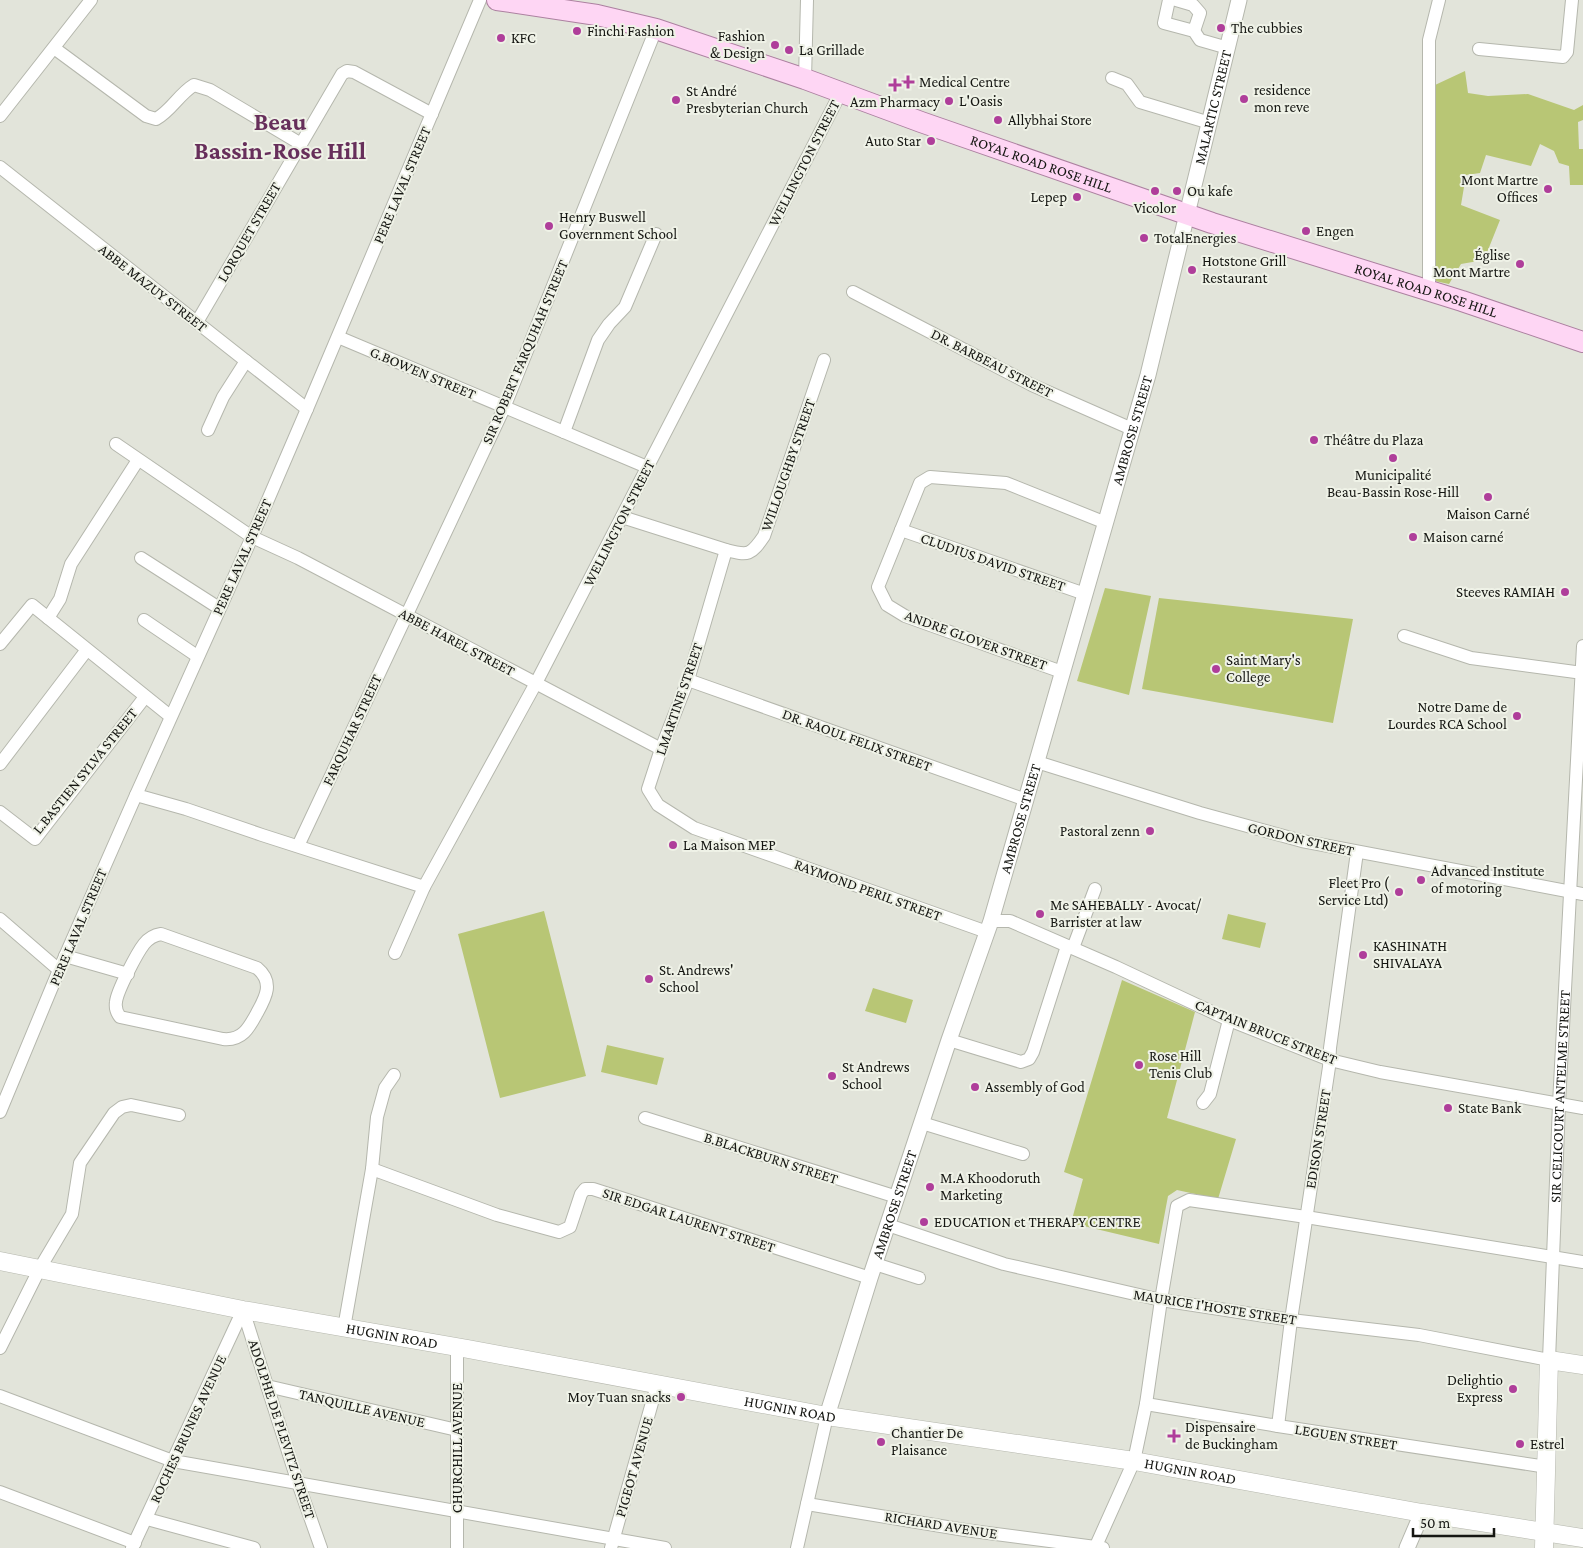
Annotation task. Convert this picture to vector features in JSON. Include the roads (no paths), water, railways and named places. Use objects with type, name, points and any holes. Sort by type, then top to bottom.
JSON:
[{"type":"main road","name":"ROYAL ROAD ROSE HILL","points":[[497,0],[597,15],[656,28],[1186,214],[1429,291],[1582,343]]},
{"type":"main road","name":"HUGNIN ROAD","points":[[0,1261],[243,1310],[827,1416],[1134,1461],[1422,1513],[1544,1540],[1583,1538]]},
{"type":"main road","points":[[1549,1360],[1583,1365]]},
{"type":"main road","name":"SIR CELICOURT ANTELME STREET","points":[[1544,1540],[1549,1360]]},
{"type":"street","points":[[0,116],[92,0]]},
{"type":"street","name":"PERE LAVAL STREET","points":[[0,1112],[65,956],[170,716],[252,537],[480,0]]},
{"type":"street","points":[[805,79],[806,0]]},
{"type":"street","points":[[1169,0],[1164,23],[1194,30],[1200,40],[1228,48]]},
{"type":"street","points":[[1176,0],[1193,5],[1200,13],[1194,30]]},
{"type":"street","name":"MALARTIC STREET","points":[[1186,214],[1239,0]]},
{"type":"street","points":[[1429,291],[1429,40],[1439,0]]},
{"type":"street","points":[[1479,49],[1564,57],[1567,52],[1572,0]]},
{"type":"street","name":"SIR ROBERT FARQUHAH STREET","points":[[405,615],[504,408],[656,28]]},
{"type":"street","points":[[54,48],[146,116],[156,119],[162,116],[185,90],[194,85],[201,86],[301,144]]},
{"type":"street","name":"LORQUET STREET","points":[[197,322],[342,74],[347,71],[354,72],[432,114]]},
{"type":"street","points":[[1112,78],[1127,84],[1140,102],[1210,123]]},
{"type":"street","name":"WELLINGTON STREET","points":[[395,953],[424,887],[536,683],[841,92]]},
{"type":"street","name":"ABBE MAZUY STREET","points":[[0,167],[307,409]]},
{"type":"street","name":"AMBROSE STREET","points":[[827,1416],[872,1271],[989,927],[1148,375],[1186,214]]},
{"type":"street","points":[[564,432],[598,340],[609,324],[625,307],[656,234]]},
{"type":"street","name":"DR. BARBEAU STREET","points":[[853,292],[1032,385],[1132,429]]},
{"type":"street","name":"G.BOWEN STREET","points":[[338,337],[647,467]]},
{"type":"street","name":"WILLOUGHBY STREET","points":[[622,517],[726,550],[744,554],[753,551],[764,536],[824,360]]},
{"type":"street","points":[[208,430],[223,397],[246,361]]},
{"type":"street","name":"ABBE HAREL STREET","points":[[116,444],[252,537],[298,558],[661,749]]},
{"type":"street","points":[[48,618],[60,599],[71,564],[138,460]]},
{"type":"street","name":"ANDRE GLOVER STREET","points":[[1062,672],[905,616],[887,605],[878,586],[920,484],[930,477],[1006,483],[1106,523]]},
{"type":"street","name":"CLUDIUS DAVID STREET","points":[[901,530],[1085,594]]},
{"type":"street","name":"LMARTINE STREET","points":[[694,828],[658,805],[648,789],[661,749],[688,680],[726,550]]},
{"type":"street","points":[[141,558],[220,608]]},
{"type":"street","points":[[0,644],[32,605],[170,716]]},
{"type":"street","name":"FARQUHAR STREET","points":[[298,846],[405,615]]},
{"type":"street","points":[[144,620],[197,656]]},
{"type":"street","points":[[1404,636],[1471,658],[1583,673]]},
{"type":"street","name":"SIR CELICOURT ANTELME STREET","points":[[1549,1360],[1559,1104],[1577,892],[1583,646]]},
{"type":"street","points":[[0,764],[86,650]]},
{"type":"street","name":"DR. RAOUL FELIX STREET","points":[[688,680],[1026,800]]},
{"type":"street","name":"L.BASTIEN SYLVA STREET","points":[[0,812],[35,839],[145,697]]},
{"type":"street","name":"GORDON STREET","points":[[1037,762],[1200,813],[1302,841],[1577,892]]},
{"type":"street","points":[[136,795],[186,809],[424,887]]},
{"type":"street","name":"RAYMOND PERIL STREET","points":[[694,828],[989,927]]},
{"type":"street","name":"EDISON STREET","points":[[1278,1426],[1291,1320],[1330,1060],[1357,852]]},
{"type":"street","points":[[949,1040],[1021,1062],[1029,1059],[1070,947],[1095,889]]},
{"type":"street","points":[[0,918],[59,970]]},
{"type":"street","name":"CAPTAIN BRUCE STREET","points":[[989,927],[1010,921],[1229,1020],[1330,1060],[1380,1072],[1583,1108]]},
{"type":"street","points":[[161,934],[257,968],[262,972],[266,980],[267,996],[248,1029],[231,1040],[223,1039],[120,1018],[116,1010],[116,1001],[128,974],[144,945],[156,935],[161,934]]},
{"type":"street","points":[[65,956],[128,974]]},
{"type":"street","points":[[1203,1103],[1210,1094],[1229,1020]]},
{"type":"street","points":[[344,1328],[372,1169],[377,1117],[385,1088],[394,1075]]},
{"type":"street","points":[[0,1348],[40,1268],[72,1214],[80,1163],[114,1114],[122,1107],[131,1105],[178,1115]]},
{"type":"street","name":"B.BLACKBURN STREET","points":[[644,1118],[897,1197]]},
{"type":"street","points":[[922,1122],[1023,1154]]},
{"type":"street","name":"SIR EDGAR LAURENT STREET","points":[[372,1169],[497,1215],[559,1232],[570,1227],[581,1194],[585,1189],[872,1271]]},
{"type":"street","points":[[1099,1548],[1134,1461],[1146,1404],[1177,1206],[1189,1200],[1583,1262]]},
{"type":"street","name":"MAURICE I'HOSTE STREET","points":[[888,1225],[1004,1264],[1161,1300],[1291,1320],[1419,1335],[1549,1360]]},
{"type":"street","points":[[872,1271],[920,1278]]},
{"type":"street","name":"ADOLPHE DE PLEVITZ STREET","points":[[243,1310],[298,1483],[321,1548]]},
{"type":"street","name":"ROCHES BRUNES AVENUE","points":[[134,1545],[243,1310]]},
{"type":"street","name":"CHURCHILL AVENUE","points":[[457,1348],[457,1548]]},
{"type":"street","name":"PIGEOT AVENUE","points":[[612,1543],[657,1385]]},
{"type":"street","name":"TANQUILLE AVENUE","points":[[267,1386],[457,1430]]},
{"type":"street","points":[[0,1396],[173,1461],[457,1512],[612,1543],[665,1548]]},
{"type":"street","name":"LEGUEN STREET","points":[[1146,1404],[1547,1467]]},
{"type":"street","points":[[797,1548],[827,1416]]},
{"type":"street","points":[[0,1492],[134,1545]]},
{"type":"street","name":"RICHARD AVENUE","points":[[807,1504],[965,1530],[1099,1548]]},
{"type":"street","points":[[1407,1548],[1422,1513]]},
{"type":"street","points":[[146,1519],[254,1548]]},
{"type":"place","name":"The cubbies","points":[[1221,28]]},
{"type":"place","name":"Finchi Fashion","points":[[577,31]]},
{"type":"place","name":"KFC","points":[[501,38]]},
{"type":"place","name":"Fashion & Design","points":[[775,45]]},
{"type":"place","name":"La Grillade","points":[[789,50]]},
{"type":"place","name":"Medical Centre","points":[[908,82]]},
{"type":"place","name":"Azm Pharmacy","points":[[895,85]]},
{"type":"place","name":"residence mon reve","points":[[1244,99]]},
{"type":"place","name":"St André Presbyterian Church","points":[[676,100]]},
{"type":"place","name":"L'Oasis","points":[[949,101]]},
{"type":"place","name":"Allybhai Store","points":[[998,120]]},
{"type":"place","name":"Auto Star","points":[[931,141]]},
{"type":"place","name":"Mont Martre Offices","points":[[1548,189]]},
{"type":"place","name":"Vicolor","points":[[1155,191]]},
{"type":"place","name":"Ou kafe","points":[[1177,191]]},
{"type":"place","name":"Lepep","points":[[1077,197]]},
{"type":"place","name":"Henry Buswell Government School","points":[[549,226]]},
{"type":"place","name":"Engen","points":[[1306,231]]},
{"type":"place","name":"TotalEnergies","points":[[1144,238]]},
{"type":"place","name":"Église Mont Martre","points":[[1520,264]]},
{"type":"place","name":"Hotstone Grill Restaurant","points":[[1192,270]]},
{"type":"place","name":"Théâtre du Plaza","points":[[1314,440]]},
{"type":"place","name":"Municipalité Beau-Bassin Rose-Hill","points":[[1393,458]]},
{"type":"place","name":"Maison Carné","points":[[1488,497]]},
{"type":"place","name":"Maison carné","points":[[1413,537]]},
{"type":"place","name":"Steeves RAMIAH","points":[[1565,592]]},
{"type":"place","name":"Saint Mary's College","points":[[1216,669]]},
{"type":"place","name":"Notre Dame de Lourdes RCA School","points":[[1517,716]]},
{"type":"place","name":"Pastoral zenn","points":[[1150,831]]},
{"type":"place","name":"La Maison MEP","points":[[673,845]]},
{"type":"place","name":"Advanced Institute of motoring","points":[[1421,880]]},
{"type":"place","name":"Fleet Pro ( Service Ltd)","points":[[1399,892]]},
{"type":"place","name":"Me SAHEBALLY - Avocat/ Barrister at law","points":[[1040,914]]},
{"type":"place","name":"KASHINATH SHIVALAYA","points":[[1363,955]]},
{"type":"place","name":"St. Andrews' School","points":[[649,979]]},
{"type":"place","name":"Rose Hill Tenis Club","points":[[1139,1065]]},
{"type":"place","name":"St Andrews School","points":[[832,1076]]},
{"type":"place","name":"Assembly of God","points":[[975,1087]]},
{"type":"place","name":"State Bank","points":[[1448,1108]]},
{"type":"place","name":"M.A Khoodoruth Marketing","points":[[930,1187]]},
{"type":"place","name":"EDUCATION et THERAPY CENTRE","points":[[924,1222]]},
{"type":"place","name":"Delightio Express","points":[[1513,1389]]},
{"type":"place","name":"Moy Tuan snacks","points":[[681,1397]]},
{"type":"place","name":"Dispensaire de Buckingham","points":[[1174,1436]]},
{"type":"place","name":"Chantier De Plaisance","points":[[881,1442]]},
{"type":"place","name":"Estrel","points":[[1520,1444]]},
{"type":"district","name":"Beau Bassin-Rose Hill","points":[[280,136]]}]
